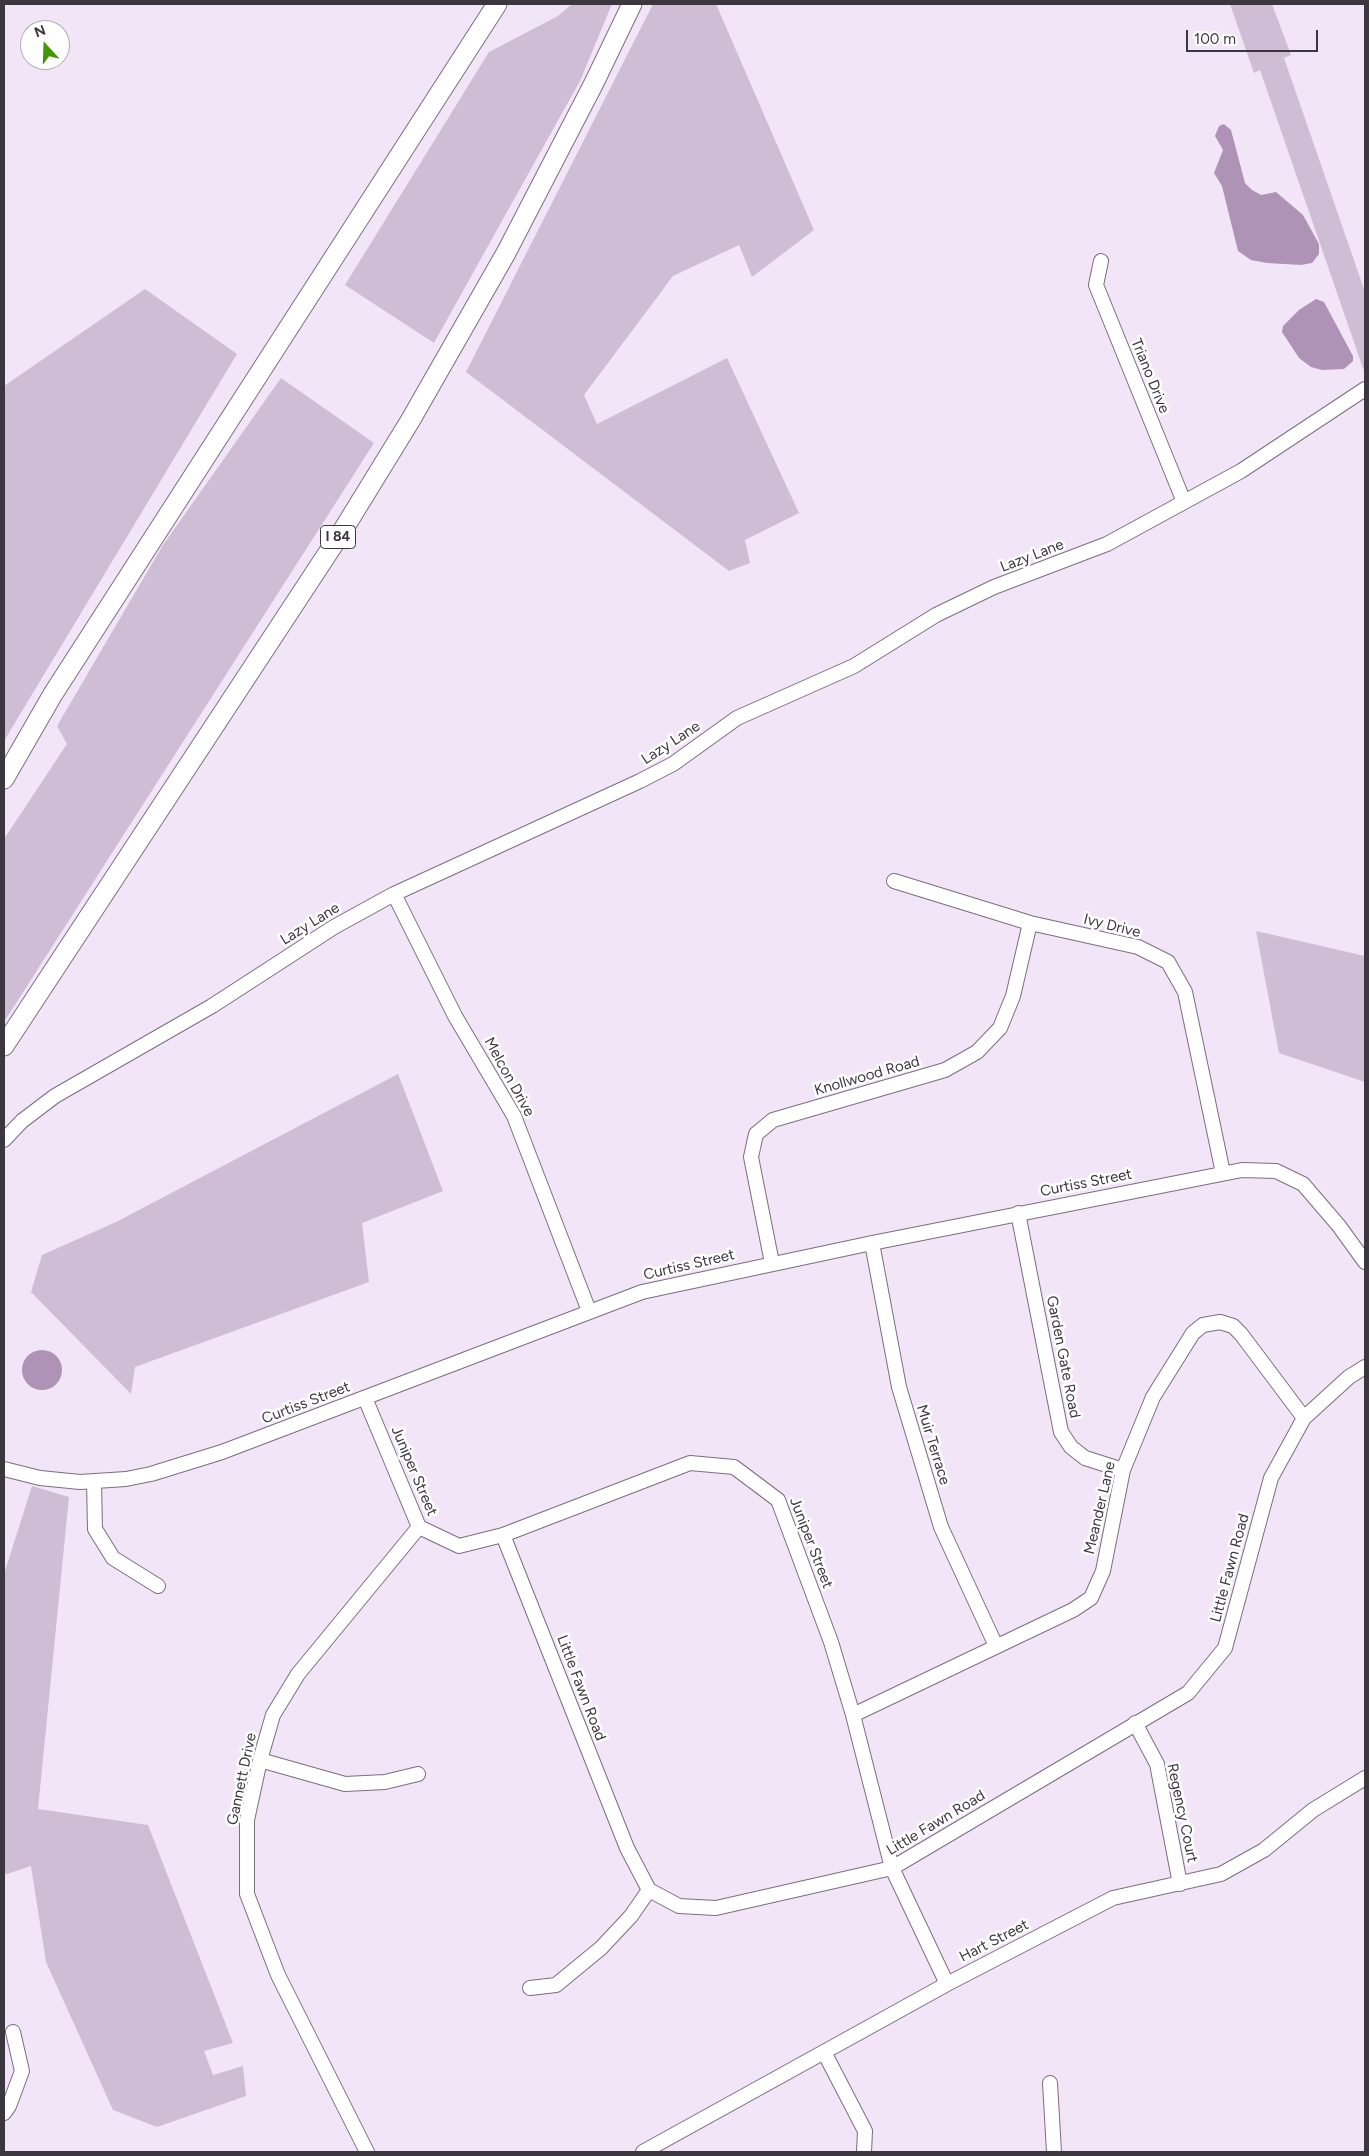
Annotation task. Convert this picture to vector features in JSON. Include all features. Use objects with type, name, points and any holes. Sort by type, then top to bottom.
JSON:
[{"type":"highway","points":[[4,779],[63,678],[497,4]]},
{"type":"highway","name":"I 84","points":[[4,1046],[343,530],[410,421],[523,222],[632,4]]},
{"type":"street","name":"Triano Drive","points":[[1101,261],[1096,285],[1184,502]]},
{"type":"street","name":"Lazy Lane","points":[[4,1140],[22,1121],[55,1096],[212,1006],[334,927],[394,894],[673,764],[737,718],[854,666],[936,615],[994,587],[1107,544],[1240,471],[1365,390]]},
{"type":"street","name":"Ivy Drive","points":[[894,881],[1030,923],[1138,947],[1168,962],[1185,992],[1222,1173]]},
{"type":"street","name":"Melcon Drive","points":[[394,894],[455,1016],[514,1116],[589,1311]]},
{"type":"street","name":"Knollwood Road","points":[[772,1263],[751,1157],[756,1134],[773,1120],[945,1070],[977,1052],[1000,1028],[1013,996],[1030,923]]},
{"type":"street","name":"Curtiss Street","points":[[4,1469],[40,1478],[94,1482],[126,1479],[168,1470],[365,1398],[642,1292],[772,1263],[1222,1173],[1262,1168],[1276,1170],[1293,1177],[1313,1193],[1365,1262]]},
{"type":"street","name":"Garden Gate Road","points":[[1018,1214],[1061,1432],[1070,1447],[1085,1458],[1123,1470]]},
{"type":"street","name":"Muir Terrace","points":[[872,1243],[899,1387],[941,1527],[996,1646]]},
{"type":"street","name":"Meander Lane","points":[[853,1715],[1073,1610],[1091,1598],[1102,1571],[1123,1470],[1153,1397],[1193,1333],[1203,1325],[1220,1322],[1232,1326],[1241,1334],[1304,1418]]},
{"type":"street","name":"Little Fawn Road","points":[[503,1535],[626,1848],[649,1890],[679,1906],[716,1908],[892,1868],[1188,1693],[1225,1648],[1271,1478],[1304,1418],[1349,1377],[1365,1367]]},
{"type":"street","name":"Juniper Street","points":[[365,1398],[419,1527],[459,1546],[503,1535],[690,1463],[734,1467],[778,1500],[831,1642],[853,1715],[892,1868],[947,1984]]},
{"type":"street","points":[[94,1482],[95,1529],[113,1558],[158,1586]]},
{"type":"street","name":"Gannett Drive","points":[[367,2152],[278,1975],[247,1894],[247,1820],[260,1760],[273,1715],[298,1674],[419,1527]]},
{"type":"street","name":"Regency Court","points":[[1135,1723],[1157,1764],[1180,1884]]},
{"type":"street","points":[[260,1760],[345,1784],[385,1782],[418,1774]]},
{"type":"street","name":"Hart Street","points":[[643,2152],[947,1984],[1113,1898],[1221,1874],[1264,1850],[1313,1810],[1365,1783]]},
{"type":"street","points":[[530,1988],[556,1985],[594,1954],[631,1916],[649,1890]]},
{"type":"street","points":[[4,2113],[9,2106],[22,2071],[13,2032]]},
{"type":"street","points":[[824,2052],[865,2131],[864,2152]]},
{"type":"street","points":[[1050,2083],[1054,2152]]},
{"type":"shaded area","points":[[572,4],[612,4],[580,81],[434,343],[345,285],[489,52],[558,16]]},
{"type":"shaded area","points":[[653,4],[716,4],[814,230],[752,277],[739,245],[673,276],[584,395],[597,424],[727,358],[799,513],[745,540],[750,563],[729,571],[466,372]]},
{"type":"shaded area","points":[[1230,4],[1272,4],[1291,55],[1284,58],[1365,292],[1365,374],[1260,70],[1254,73]]},
{"type":"shaded area","points":[[1224,124],[1231,130],[1245,183],[1261,195],[1276,192],[1303,215],[1319,244],[1319,254],[1312,263],[1301,265],[1267,263],[1251,260],[1238,251],[1222,186],[1214,173],[1223,150],[1215,136],[1219,126]]},
{"type":"shaded area","points":[[145,289],[237,354],[4,741],[4,386]]},
{"type":"shaded area","points":[[1316,299],[1324,302],[1353,356],[1353,361],[1344,369],[1322,370],[1311,367],[1299,358],[1282,332],[1283,326],[1299,310]]},
{"type":"shaded area","points":[[281,378],[374,443],[4,1022],[4,839],[67,744],[57,726],[163,545]]},
{"type":"shaded area","points":[[1256,931],[1365,956],[1365,1082],[1279,1053]]},
{"type":"shaded area","points":[[398,1074],[443,1191],[362,1223],[369,1282],[135,1367],[131,1394],[31,1292],[42,1255],[116,1222]]},
{"type":"shaded area","points":[[42,1350],[53,1353],[59,1359],[62,1370],[59,1381],[53,1387],[42,1390],[31,1387],[25,1381],[22,1370],[25,1359],[31,1353]]},
{"type":"shaded area","points":[[32,1486],[69,1497],[38,1809],[148,1825],[233,2043],[204,2051],[213,2075],[243,2066],[246,2096],[157,2127],[113,2110],[46,1962],[31,1866],[4,1875],[4,1574]]}]
